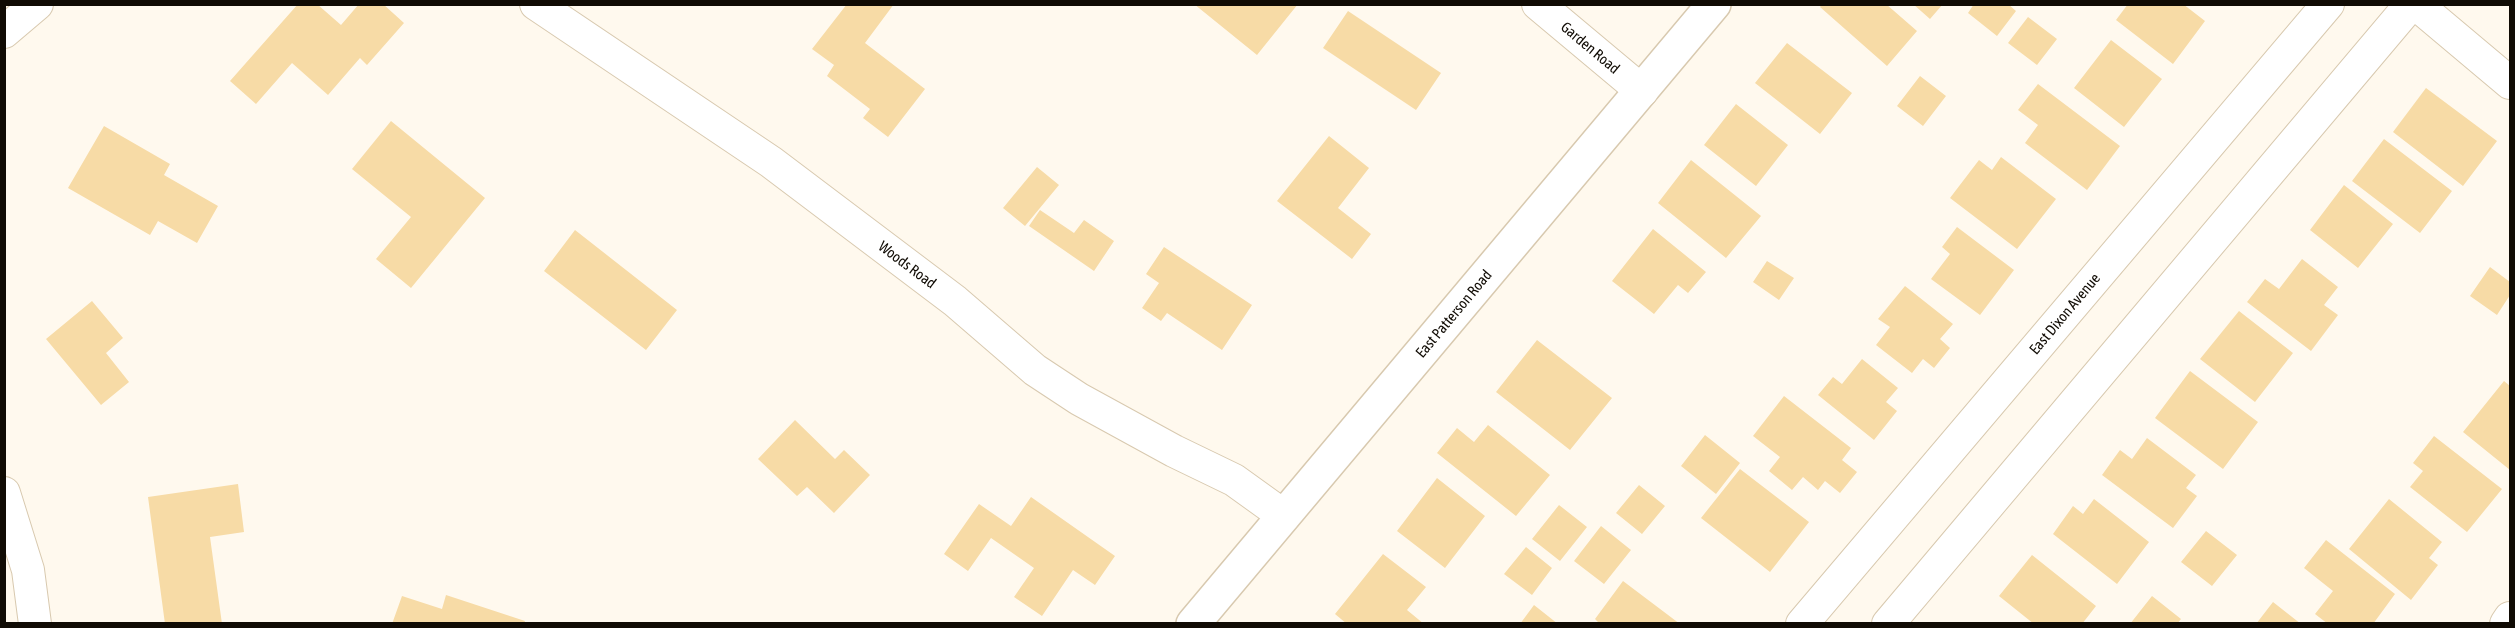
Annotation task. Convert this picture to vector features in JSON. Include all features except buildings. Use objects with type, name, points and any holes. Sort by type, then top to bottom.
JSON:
[{"type":"main road","name":"East Patterson Road","points":[[1193,624],[1714,4]]},
{"type":"street","points":[[4,32],[37,4]]},
{"type":"street","name":"Woods Road","points":[[536,4],[771,162],[955,301],[1035,370],[1089,405],[1174,451],[1234,480],[1284,516]]},
{"type":"street","name":"Garden Road","points":[[1538,4],[1642,91]]},
{"type":"street","name":"East Dixon Avenue","points":[[1803,624],[2328,4]]},
{"type":"street","points":[[1888,624],[2411,4]]},
{"type":"street","points":[[2416,4],[2511,83]]},
{"type":"street","points":[[4,493],[28,570],[35,624]]},
{"type":"street","points":[[2506,624],[2511,618]]}]
